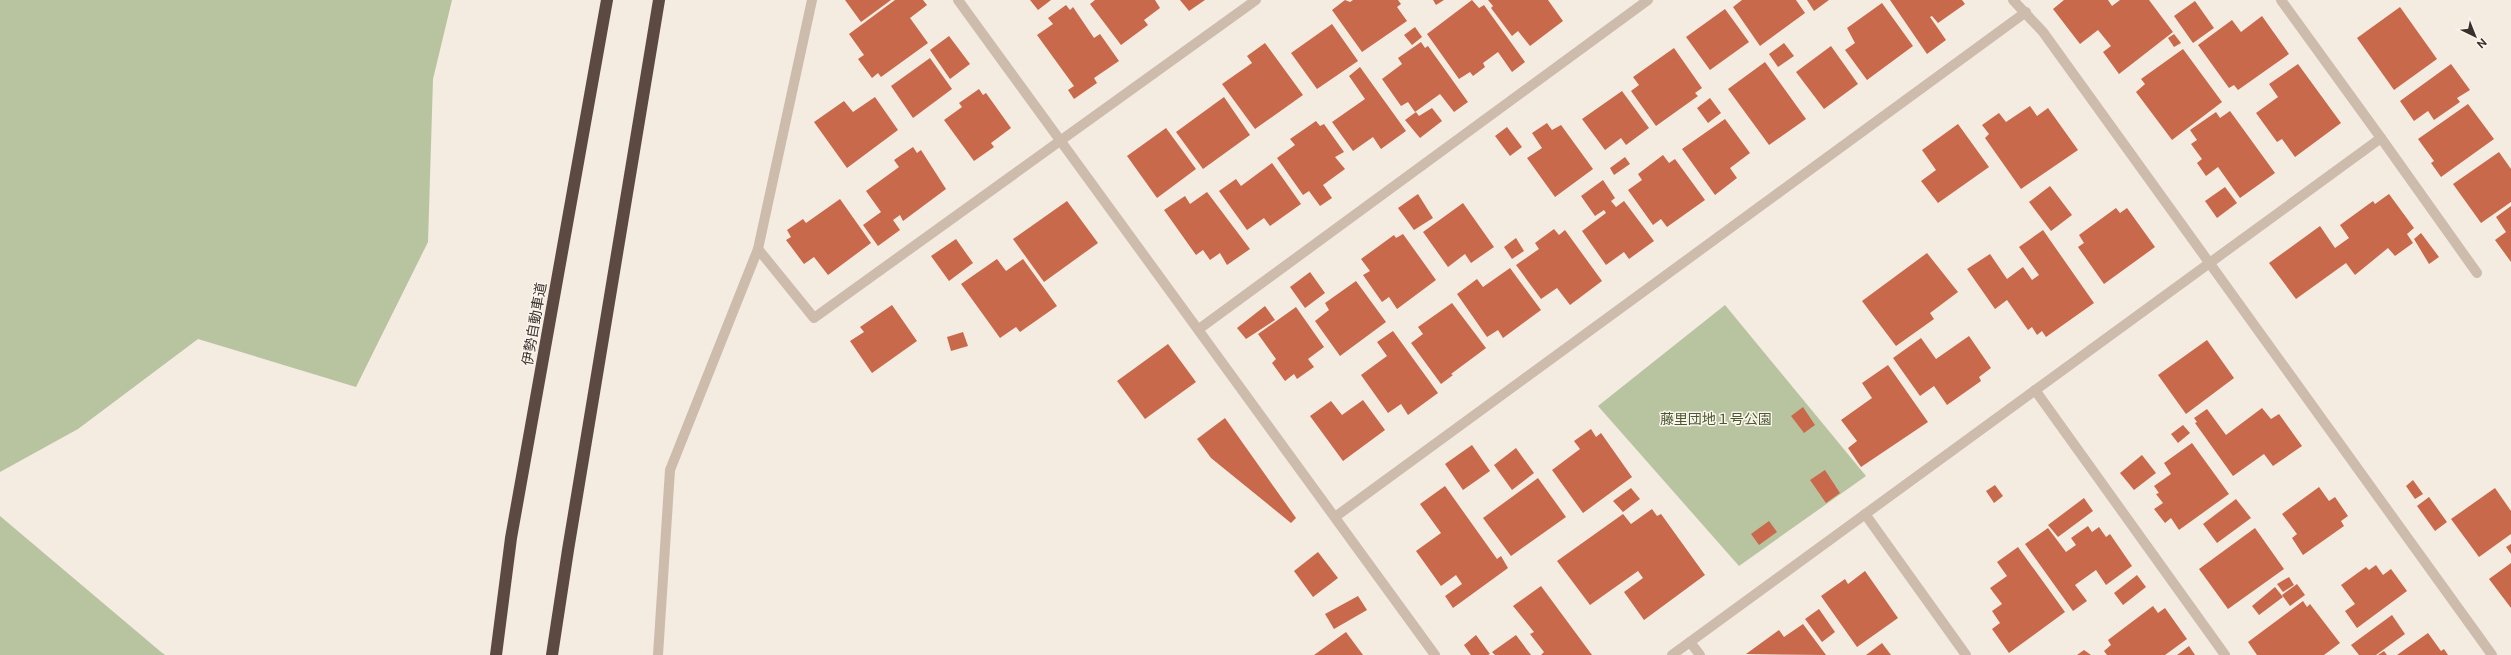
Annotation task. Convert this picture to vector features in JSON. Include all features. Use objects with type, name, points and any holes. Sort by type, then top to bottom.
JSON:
[{"type":"highway","name":"伊勢自動車道","points":[[496,655],[511,538],[607,0]]},
{"type":"highway","points":[[552,655],[659,0]]},
{"type":"street","points":[[658,655],[670,470],[758,249],[812,0]]},
{"type":"street","points":[[958,0],[1435,655]]},
{"type":"street","points":[[758,249],[814,318],[1256,0]]},
{"type":"street","points":[[1198,329],[1648,0]]},
{"type":"street","points":[[2014,0],[2043,32],[2492,655]]},
{"type":"street","points":[[2281,0],[2477,273]]},
{"type":"street","points":[[1335,517],[2026,12]]},
{"type":"street","points":[[1672,655],[2381,138]]},
{"type":"street","points":[[2035,390],[2225,655]]},
{"type":"street","points":[[1865,514],[1966,655]]},
{"type":"street","points":[[1690,642],[1700,655]]},
{"type":"green space","points":[[0,0],[452,0],[433,79],[428,242],[356,387],[198,339],[78,429],[0,472]]},
{"type":"green space","name":"藤里団地１号公園","points":[[1725,305],[1866,476],[1739,566],[1598,406]]},
{"type":"green space","points":[[0,516],[161,652],[165,655],[0,655]]},
{"type":"building","points":[[845,0],[891,0],[861,22]]},
{"type":"building","points":[[895,0],[923,0],[927,5],[910,18],[928,43],[881,77],[878,73],[872,78],[858,59],[864,55],[849,34]]},
{"type":"building","points":[[1030,0],[1051,0],[1038,10]]},
{"type":"building","points":[[1095,0],[1155,0],[1160,8],[1144,20],[1148,25],[1121,45],[1090,4]]},
{"type":"building","points":[[1180,0],[1205,0],[1189,11]]},
{"type":"building","points":[[1345,0],[1350,2],[1353,0],[1398,0],[1401,4],[1397,7],[1407,21],[1362,52],[1332,10]]},
{"type":"building","points":[[1433,0],[1444,0],[1436,5]]},
{"type":"building","points":[[1472,0],[1479,8],[1484,5],[1525,62],[1512,72],[1498,52],[1483,63],[1485,67],[1473,76],[1470,72],[1459,79],[1427,34]]},
{"type":"building","points":[[1488,0],[1548,0],[1563,21],[1530,46],[1518,31],[1512,36],[1491,8],[1493,6]]},
{"type":"building","points":[[1742,0],[1796,0],[1805,13],[1760,46],[1733,7]]},
{"type":"building","points":[[1807,0],[1829,0],[1814,11]]},
{"type":"building","points":[[1890,0],[1962,0],[1965,4],[1938,23],[1932,16],[1930,17],[1946,40],[1927,54]]},
{"type":"building","points":[[2064,0],[2108,0],[2112,6],[2120,0],[2149,0],[2173,32],[2119,74],[2103,52],[2111,46],[2098,30],[2080,44],[2053,9]]},
{"type":"building","points":[[2195,1],[2214,28],[2193,43],[2174,16]]},
{"type":"building","points":[[1882,3],[1913,46],[1867,80],[1845,50],[1855,43],[1847,28]]},
{"type":"building","points":[[1066,5],[1070,10],[1073,7],[1094,38],[1100,34],[1119,61],[1094,78],[1097,83],[1074,99],[1068,90],[1074,86],[1037,35],[1053,24],[1048,18]]},
{"type":"building","points":[[2400,7],[2437,59],[2394,90],[2357,38]]},
{"type":"building","points":[[1725,9],[1749,42],[1710,70],[1686,37]]},
{"type":"building","points":[[2262,16],[2289,54],[2238,90],[2234,85],[2229,88],[2198,45],[2232,20],[2241,32]]},
{"type":"building","points":[[1332,24],[1358,61],[1317,89],[1291,53]]},
{"type":"building","points":[[1415,27],[1422,37],[1412,45],[1404,35]]},
{"type":"building","points":[[2174,34],[2181,43],[2174,47],[2168,38]]},
{"type":"building","points":[[949,36],[970,64],[950,79],[930,50]]},
{"type":"building","points":[[1421,42],[1425,48],[1428,46],[1468,102],[1454,112],[1440,94],[1415,112],[1408,102],[1401,106],[1382,79],[1402,64],[1398,58]]},
{"type":"building","points":[[1265,43],[1303,95],[1255,129],[1222,84],[1252,63],[1247,56]]},
{"type":"building","points":[[1784,43],[1794,56],[1778,67],[1769,54]]},
{"type":"building","points":[[1831,46],[1858,84],[1824,109],[1796,72]]},
{"type":"building","points":[[1674,48],[1702,88],[1695,93],[1698,96],[1656,126],[1631,91],[1639,85],[1633,77]]},
{"type":"building","points":[[2183,49],[2222,102],[2172,140],[2136,92],[2145,84],[2141,79]]},
{"type":"building","points":[[930,58],[952,89],[913,118],[891,86]]},
{"type":"building","points":[[1765,62],[1806,119],[1769,145],[1728,89]]},
{"type":"building","points":[[2298,64],[2341,123],[2295,157],[2282,139],[2277,142],[2256,113],[2278,97],[2269,84]]},
{"type":"building","points":[[2451,64],[2470,90],[2457,98],[2460,102],[2434,120],[2428,111],[2414,121],[2400,101]]},
{"type":"building","points":[[1360,67],[1406,131],[1381,149],[1373,137],[1353,151],[1332,122],[1365,99],[1349,76]]},
{"type":"building","points":[[979,89],[983,95],[986,93],[1011,128],[991,143],[994,147],[974,161],[944,120],[962,107],[959,103]]},
{"type":"building","points":[[1622,91],[1649,128],[1626,145],[1621,138],[1605,150],[1582,119]]},
{"type":"building","points":[[875,97],[898,130],[847,168],[814,122],[844,101],[853,112]]},
{"type":"building","points":[[1224,97],[1250,135],[1203,169],[1176,132]]},
{"type":"building","points":[[1710,98],[1721,113],[1708,123],[1697,108]]},
{"type":"building","points":[[2468,104],[2494,139],[2441,177],[2431,163],[2434,161],[2418,139]]},
{"type":"building","points":[[2030,106],[2037,116],[2048,108],[2078,150],[2021,189],[1985,138],[1989,134],[1982,125],[1999,113],[2006,122]]},
{"type":"building","points":[[1432,108],[1442,121],[1420,138],[1405,120],[1416,112],[1419,116]]},
{"type":"building","points":[[2230,111],[2275,173],[2240,198],[2218,167],[2206,176],[2197,163],[2202,159],[2191,144],[2197,140],[2190,130],[2216,112],[2220,118]]},
{"type":"building","points":[[1725,119],[1750,153],[1730,168],[1737,178],[1715,195],[1682,149]]},
{"type":"building","points":[[1316,121],[1320,126],[1324,124],[1344,152],[1335,157],[1345,169],[1323,185],[1332,198],[1320,206],[1309,191],[1303,195],[1277,158],[1295,145],[1290,139]]},
{"type":"building","points":[[1547,123],[1552,130],[1561,125],[1593,169],[1555,197],[1527,158],[1542,148],[1532,133]]},
{"type":"building","points":[[1958,124],[1989,167],[1938,203],[1921,181],[1936,170],[1922,150]]},
{"type":"building","points":[[1507,127],[1522,147],[1510,156],[1495,136]]},
{"type":"building","points":[[1166,128],[1196,169],[1157,198],[1127,156]]},
{"type":"building","points":[[913,147],[917,153],[921,150],[946,189],[903,221],[900,215],[893,220],[900,230],[878,246],[863,225],[881,212],[866,191],[899,167],[894,160]]},
{"type":"building","points":[[2499,152],[2511,169],[2511,202],[2481,223],[2453,184]]},
{"type":"building","points":[[1663,155],[1669,163],[1675,159],[1705,200],[1667,227],[1661,219],[1653,225],[1628,190],[1642,180],[1638,174]]},
{"type":"building","points":[[1625,157],[1630,164],[1614,175],[1610,168]]},
{"type":"building","points":[[1272,163],[1301,204],[1270,226],[1264,218],[1247,230],[1219,191],[1236,179],[1241,186]]},
{"type":"building","points":[[1603,180],[1615,198],[1611,201],[1616,207],[1624,201],[1654,241],[1629,259],[1624,252],[1606,265],[1582,231],[1606,213],[1604,210],[1595,216],[1581,196]]},
{"type":"building","points":[[2050,186],[2072,215],[2051,231],[2029,202]]},
{"type":"building","points":[[2225,187],[2237,203],[2217,218],[2205,201]]},
{"type":"building","points":[[1207,192],[1250,249],[1227,265],[1220,253],[1210,260],[1203,250],[1196,255],[1164,210],[1185,196],[1190,204]]},
{"type":"building","points":[[1418,194],[1433,218],[1414,230],[1398,208]]},
{"type":"building","points":[[2389,194],[2414,228],[2407,234],[2413,243],[2395,256],[2388,248],[2355,275],[2346,263],[2296,299],[2269,263],[2320,226],[2335,248],[2349,238],[2340,225],[2373,201],[2375,204]]},
{"type":"building","points":[[840,199],[871,243],[828,275],[814,257],[804,264],[786,240],[791,237],[787,230],[803,219],[806,223]]},
{"type":"building","points":[[1067,201],[1098,243],[1044,282],[1013,239]]},
{"type":"building","points":[[1463,203],[1494,247],[1471,263],[1465,254],[1448,267],[1423,232]]},
{"type":"building","points":[[2511,206],[2511,262],[2495,240],[2506,232],[2496,217]]},
{"type":"building","points":[[2116,208],[2120,213],[2127,208],[2155,247],[2104,284],[2078,247],[2084,243],[2079,235]]},
{"type":"building","points":[[1554,229],[1559,235],[1565,230],[1602,281],[1570,305],[1557,288],[1541,299],[1516,265],[1539,249],[1535,243]]},
{"type":"building","points":[[2043,230],[2094,303],[2046,337],[2042,331],[2037,335],[2032,327],[2028,330],[2007,300],[1995,309],[1967,269],[1990,254],[2007,279],[2023,267],[2032,280],[2039,275],[2019,247]]},
{"type":"building","points":[[2421,233],[2439,257],[2429,264],[2414,239]]},
{"type":"building","points":[[1403,234],[1436,280],[1397,309],[1389,297],[1382,302],[1363,275],[1370,271],[1361,259],[1394,235],[1396,238]]},
{"type":"building","points":[[1516,238],[1524,251],[1512,259],[1504,247]]},
{"type":"building","points":[[956,239],[973,263],[949,281],[931,256]]},
{"type":"building","points":[[1927,253],[1958,292],[1930,313],[1934,319],[1896,346],[1862,301]]},
{"type":"building","points":[[997,259],[1006,271],[1023,259],[1057,306],[1020,332],[1016,327],[1000,338],[961,284]]},
{"type":"building","points":[[1510,268],[1541,310],[1503,338],[1498,330],[1487,337],[1457,294],[1477,279],[1483,287]]},
{"type":"building","points":[[1310,272],[1325,293],[1305,308],[1290,287]]},
{"type":"building","points":[[1356,281],[1386,322],[1340,356],[1315,321],[1329,310],[1325,303]]},
{"type":"building","points":[[1452,303],[1486,348],[1451,374],[1453,375],[1441,384],[1411,343],[1423,334],[1418,327]]},
{"type":"building","points":[[892,305],[917,341],[872,373],[850,341],[864,332],[860,327]]},
{"type":"building","points":[[1265,306],[1275,320],[1246,339],[1237,328]]},
{"type":"building","points":[[1296,307],[1324,347],[1308,359],[1314,367],[1297,379],[1294,374],[1285,381],[1272,363],[1276,359],[1258,334]]},
{"type":"building","points":[[1393,331],[1438,393],[1408,415],[1401,404],[1388,413],[1361,375],[1387,356],[1377,342]]},
{"type":"building","points":[[963,332],[968,346],[951,351],[947,337]]},
{"type":"building","points":[[1969,336],[1991,368],[1979,377],[1981,381],[1947,405],[1934,386],[1920,396],[1893,358],[1921,338],[1936,359]]},
{"type":"building","points":[[2207,340],[2234,378],[2186,414],[2158,375]]},
{"type":"building","points":[[1168,344],[1196,382],[1145,419],[1117,381]]},
{"type":"building","points":[[1888,365],[1928,422],[1861,467],[1848,448],[1857,441],[1841,420],[1872,398],[1862,383]]},
{"type":"building","points":[[1363,400],[1385,430],[1343,461],[1310,416],[1331,401],[1342,415]]},
{"type":"building","points":[[1803,407],[1815,425],[1804,433],[1791,416]]},
{"type":"building","points":[[2262,408],[2271,419],[2279,414],[2302,446],[2273,466],[2264,454],[2233,476],[2195,423],[2197,422],[2194,418],[2207,409],[2226,435]]},
{"type":"building","points":[[1225,418],[1296,518],[1291,523],[1211,458],[1197,439]]},
{"type":"building","points":[[2183,425],[2190,433],[2178,443],[2171,434]]},
{"type":"building","points":[[1591,429],[1596,437],[1601,433],[1632,477],[1583,513],[1552,470],[1580,449],[1574,441]]},
{"type":"building","points":[[2192,443],[2229,494],[2179,530],[2171,518],[2165,523],[2154,509],[2163,503],[2156,494],[2159,493],[2154,486],[2171,474],[2164,463]]},
{"type":"building","points":[[1472,445],[1490,471],[1463,490],[1445,464]]},
{"type":"building","points":[[1516,448],[1534,473],[1512,490],[1494,465]]},
{"type":"building","points":[[2142,455],[2156,473],[2134,490],[2120,473]]},
{"type":"building","points":[[1825,470],[1840,493],[1826,503],[1810,480]]},
{"type":"building","points":[[1538,478],[1566,517],[1511,556],[1483,518]]},
{"type":"building","points":[[2413,480],[2423,494],[2415,499],[2406,486]]},
{"type":"building","points":[[1995,485],[2003,496],[1994,503],[1986,491]]},
{"type":"building","points":[[1445,486],[1497,559],[1501,556],[1508,568],[1453,608],[1445,596],[1462,584],[1456,575],[1441,586],[1416,551],[1441,533],[1420,504]]},
{"type":"building","points":[[2319,487],[2329,501],[2335,497],[2348,516],[2341,521],[2344,526],[2303,555],[2292,538],[2297,534],[2282,514]]},
{"type":"building","points":[[1631,488],[1640,499],[1623,512],[1613,501]]},
{"type":"building","points":[[2495,488],[2511,511],[2511,534],[2479,557],[2451,519]]},
{"type":"building","points":[[2429,497],[2447,522],[2435,531],[2417,506]]},
{"type":"building","points":[[2084,498],[2093,511],[2058,537],[2048,525]]},
{"type":"building","points":[[2236,499],[2251,518],[2217,543],[2203,524]]},
{"type":"building","points":[[1652,509],[1657,516],[1661,514],[1705,575],[1644,620],[1624,592],[1643,578],[1638,571],[1590,605],[1557,561],[1623,514],[1631,524]]},
{"type":"building","points":[[1769,521],[1777,532],[1759,545],[1751,534]]},
{"type":"building","points":[[2088,526],[2092,532],[2099,527],[2106,537],[2110,534],[2132,566],[2106,585],[2096,570],[2075,585],[2087,601],[2073,611],[2025,544],[2048,528],[2066,552],[2076,545],[2071,538]]},
{"type":"building","points":[[2255,528],[2284,569],[2228,609],[2199,569]]},
{"type":"building","points":[[2511,544],[2511,554],[2506,547]]},
{"type":"building","points":[[2018,547],[2065,612],[2009,653],[1992,629],[2000,623],[1992,611],[2002,604],[1990,588],[2007,576],[1997,562]]},
{"type":"building","points":[[1318,552],[1338,578],[1313,597],[1294,571]]},
{"type":"building","points":[[2511,563],[2511,608],[2489,579]]},
{"type":"building","points":[[2376,565],[2383,575],[2391,569],[2407,591],[2357,628],[2345,611],[2355,604],[2341,585],[2366,567],[2369,570]]},
{"type":"building","points":[[1865,571],[1898,618],[1857,647],[1821,596],[1845,579],[1848,584]]},
{"type":"building","points":[[2137,575],[2146,587],[2123,605],[2114,593]]},
{"type":"building","points":[[2289,577],[2294,585],[2283,592],[2277,584]]},
{"type":"building","points":[[2297,584],[2305,595],[2290,606],[2282,595]]},
{"type":"building","points":[[1541,586],[1592,655],[1541,655],[1544,652],[1530,634],[1534,632],[1513,606]]},
{"type":"building","points":[[2275,587],[2283,597],[2259,615],[2252,606]]},
{"type":"building","points":[[1358,596],[1367,610],[1334,629],[1325,614]]},
{"type":"building","points":[[2303,601],[2307,607],[2310,604],[2340,643],[2324,655],[2257,655],[2248,642]]},
{"type":"building","points":[[2153,606],[2158,613],[2165,608],[2187,639],[2165,655],[2107,655],[2104,651],[2111,645],[2108,640]]},
{"type":"building","points":[[1819,609],[1835,632],[1822,642],[1805,619]]},
{"type":"building","points":[[2392,615],[2405,634],[2376,655],[2359,655],[2351,645]]},
{"type":"building","points":[[1803,624],[1826,655],[1746,654],[1779,630],[1784,637]]},
{"type":"building","points":[[1346,632],[1363,655],[1314,655]]},
{"type":"building","points":[[2428,633],[2441,651],[2444,649],[2448,655],[2397,655]]},
{"type":"building","points":[[1476,635],[1490,654],[1471,655],[1464,645]]},
{"type":"building","points":[[1516,635],[1531,655],[1495,655],[1492,652]]},
{"type":"building","points":[[1882,643],[1891,655],[1866,655]]},
{"type":"building","points":[[2189,646],[2195,655],[2177,655]]},
{"type":"building","points":[[2084,650],[2091,655],[2077,655]]},
{"type":"building","points":[[2384,651],[2387,655],[2378,655]]}]
